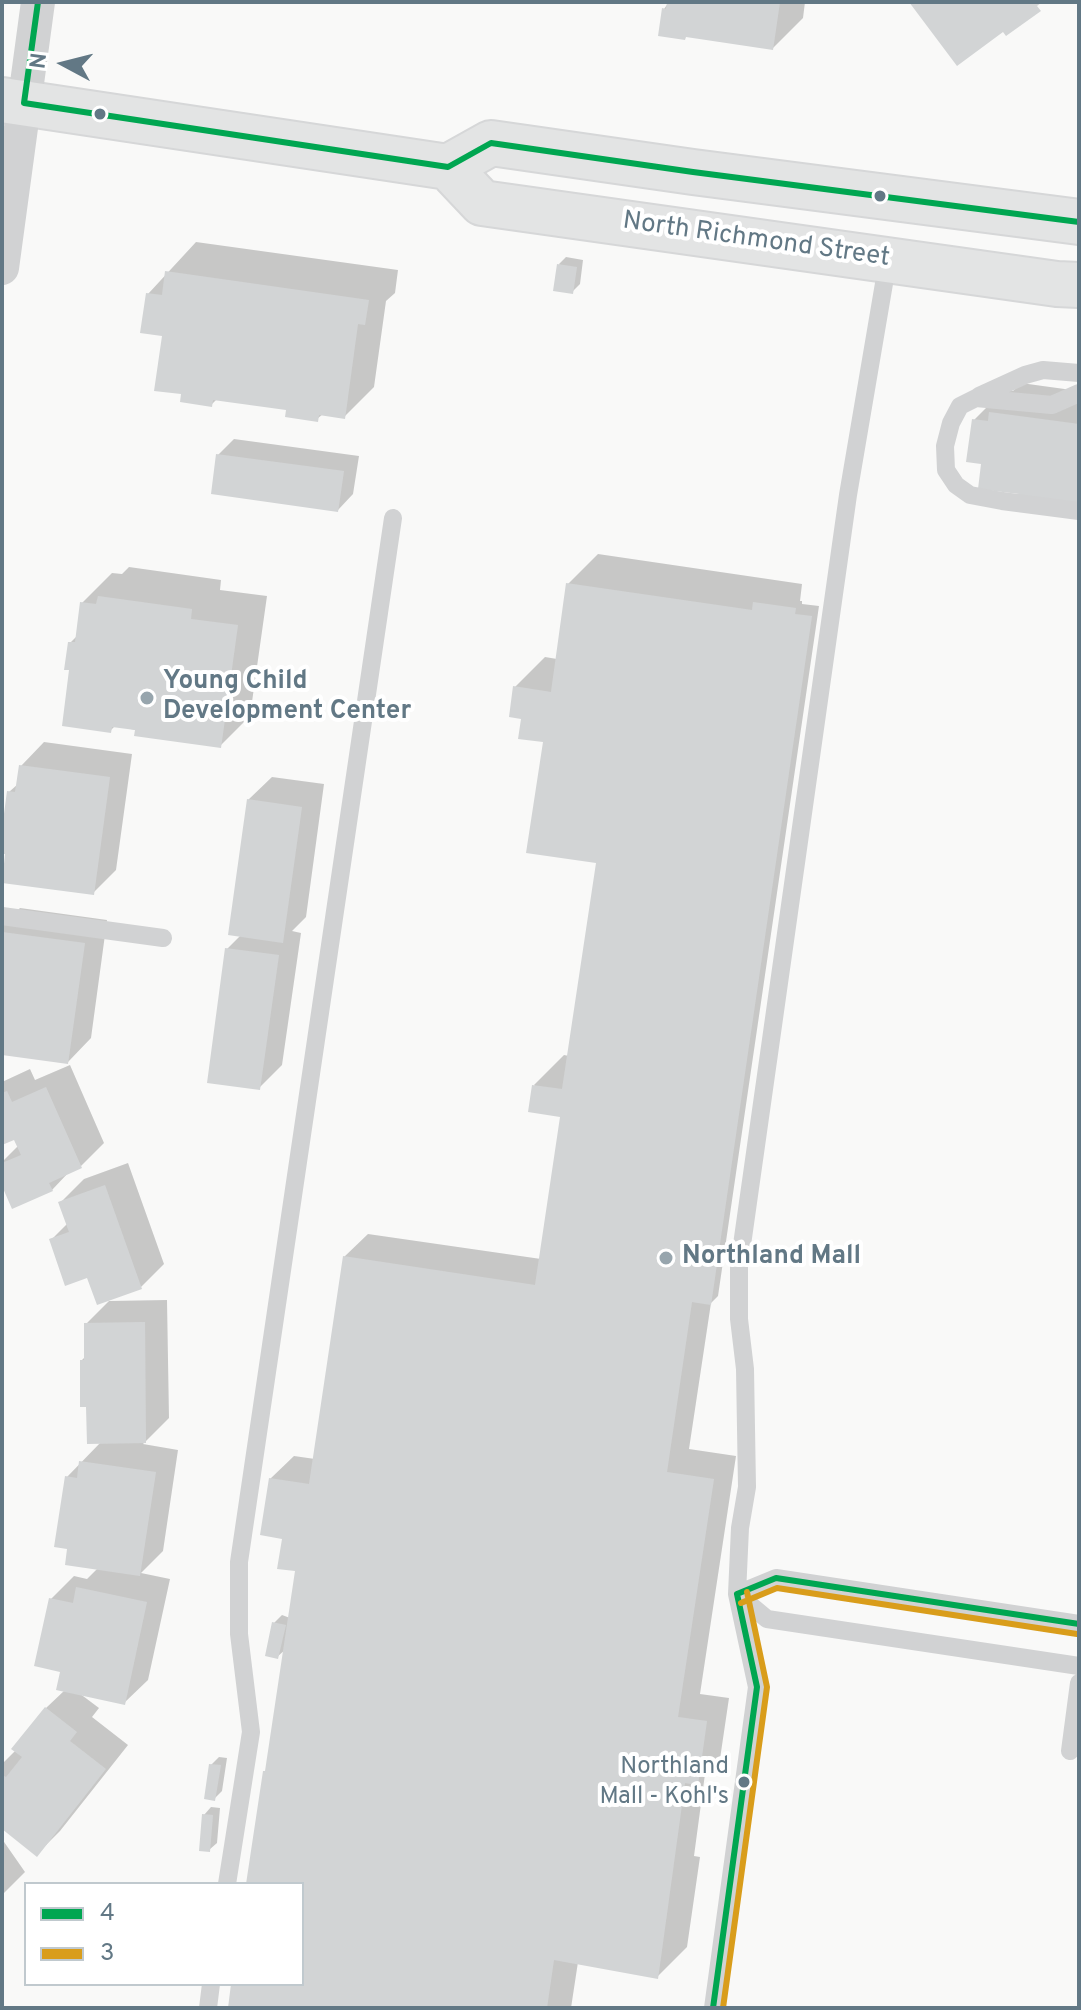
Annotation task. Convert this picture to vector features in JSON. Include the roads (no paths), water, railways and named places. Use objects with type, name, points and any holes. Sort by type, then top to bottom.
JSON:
[{"type":"main road","points":[[13,101],[448,167],[491,143],[1079,222]]},
{"type":"main road","name":"North Richmond Street","points":[[448,167],[482,203],[1079,285]]},
{"type":"street","points":[[2,268],[13,101],[38,2]]},
{"type":"lane","points":[[713,2008],[757,1687],[737,1594],[740,1528],[747,1487],[739,1266],[831,611],[888,260]]},
{"type":"lane","points":[[1079,373],[1043,370],[1025,375],[960,406],[951,423],[945,446],[946,470],[956,485],[970,495],[1079,511]]},
{"type":"lane","points":[[976,398],[1052,405],[1079,393]]},
{"type":"lane","points":[[227,1882],[251,1732],[239,1634],[239,1562],[393,518]]},
{"type":"lane","points":[[2,916],[163,938]]},
{"type":"lane","points":[[737,1594],[776,1578],[1079,1624]]},
{"type":"lane","points":[[737,1594],[767,1619],[1079,1666]]},
{"type":"lane","points":[[1070,1751],[1079,1683]]},
{"type":"lane","points":[[208,2008],[211,1986]]},
{"type":"place","name":"Young Child Development Center","points":[[147,698]]},
{"type":"place","name":"Northland Mall","points":[[666,1258]]},
{"type":"place","name":"Northland Mall - Kohl's","points":[[744,1782]]}]
